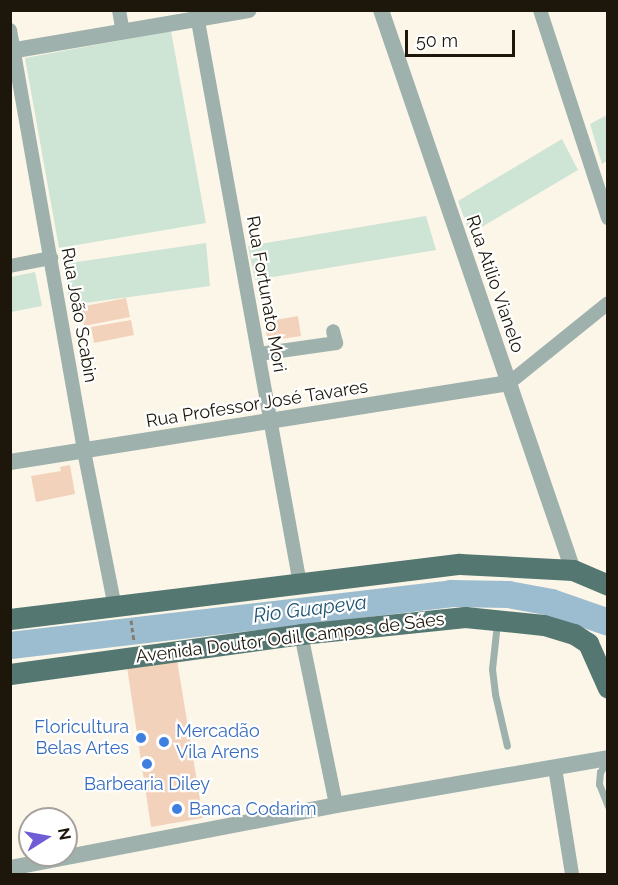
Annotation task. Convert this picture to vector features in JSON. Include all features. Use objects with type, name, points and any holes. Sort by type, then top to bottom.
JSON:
[{"type":"main road","points":[[10,619],[123,613],[300,584],[460,564],[573,570],[608,585]]},
{"type":"main road","name":"Avenida Doutor Odil Campos de Sáes","points":[[10,674],[301,634],[465,617],[544,625],[574,634],[588,643],[608,688]]},
{"type":"street","points":[[119,10],[123,32]]},
{"type":"street","points":[[12,50],[123,32],[196,15],[249,10]]},
{"type":"street","name":"Rua Atílio Vianelo","points":[[381,10],[573,570]]},
{"type":"street","points":[[540,10],[608,218]]},
{"type":"street","name":"Rua Fortunato Mori","points":[[196,15],[300,584]]},
{"type":"street","name":"Rua João Scabin","points":[[10,30],[84,452],[123,613]]},
{"type":"street","points":[[10,266],[51,258]]},
{"type":"street","points":[[509,383],[608,303]]},
{"type":"street","points":[[259,354],[336,343],[333,331]]},
{"type":"street","name":"Rua Professor José Tavares","points":[[10,462],[509,383]]},
{"type":"street","points":[[301,634],[336,805]]},
{"type":"street","points":[[10,868],[336,805],[608,759]]},
{"type":"street","points":[[555,768],[572,874]]},
{"type":"lane","points":[[497,620],[492,669],[495,694],[507,746]]},
{"type":"lane","points":[[608,759],[600,772],[599,784],[608,806]]},
{"type":"path","points":[[123,613],[135,644]]},
{"type":"green space","points":[[171,31],[206,223],[59,248],[25,58]]},
{"type":"green space","points":[[607,115],[607,161],[602,164],[590,124]]},
{"type":"green space","points":[[562,139],[578,170],[470,234],[458,201]]},
{"type":"green space","points":[[426,216],[436,250],[255,280],[248,246]]},
{"type":"green space","points":[[206,243],[210,286],[70,305],[63,264]]},
{"type":"green space","points":[[35,272],[42,306],[11,312],[11,277]]},
{"type":"building","points":[[126,298],[130,317],[84,326],[80,307]]},
{"type":"building","points":[[298,316],[301,336],[268,341],[264,322]]},
{"type":"building","points":[[131,320],[134,335],[94,343],[91,327]]},
{"type":"building","points":[[70,465],[75,494],[36,502],[31,476],[61,471],[60,467]]},
{"type":"building","name":"Mercadão Vila Arens","points":[[177,660],[203,818],[151,827],[127,667]]},
{"type":"waterway","name":"Rio Guapeva","points":[[10,645],[450,593],[508,594],[551,602],[608,622]]},
{"type":"place","name":"Floricultura Belas Artes","points":[[141,738]]},
{"type":"place","name":"Mercadão Vila Arens","points":[[164,742]]},
{"type":"place","name":"Barbearia Diley","points":[[147,764]]},
{"type":"place","name":"Banca Codarim","points":[[177,809]]}]
